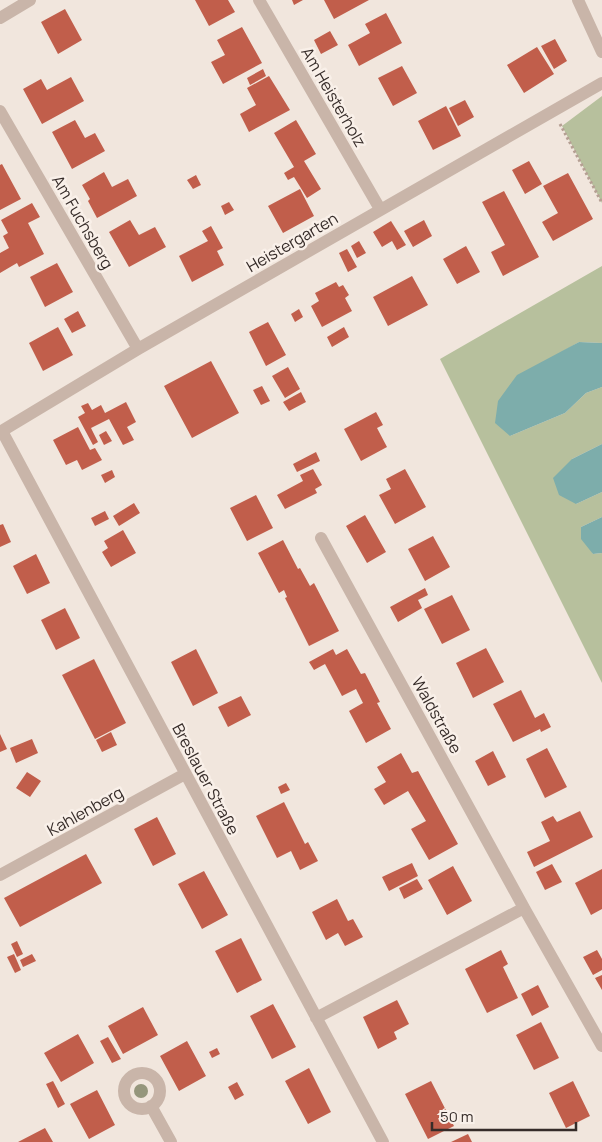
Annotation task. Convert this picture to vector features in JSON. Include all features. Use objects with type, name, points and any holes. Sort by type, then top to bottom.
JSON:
[{"type":"street","points":[[0,18],[30,0]]},
{"type":"street","name":"Am Heisterholz","points":[[259,0],[380,209]]},
{"type":"street","points":[[578,0],[602,52]]},
{"type":"street","name":"Heistergarten","points":[[1,432],[138,349],[602,82]]},
{"type":"street","name":"Am Fuchsberg","points":[[0,112],[138,349]]},
{"type":"street","name":"Breslauer Straße","points":[[1,432],[383,1142]]},
{"type":"street","name":"Waldstraße","points":[[321,538],[602,1046]]},
{"type":"street","name":"Kahlenberg","points":[[0,875],[185,774]]},
{"type":"street","points":[[316,1018],[524,908]]},
{"type":"street","points":[[152,1106],[171,1142]]},
{"type":"path","points":[[553,110],[602,203]]},
{"type":"green space","points":[[602,96],[602,203],[562,126]]},
{"type":"green space","points":[[602,266],[602,343],[579,342],[550,359],[510,436],[565,413],[586,393],[602,387],[602,444],[572,459],[576,504],[602,492],[602,517],[581,527],[593,554],[602,553],[602,683],[440,359]]},
{"type":"water","points":[[579,342],[602,343],[602,387],[586,393],[565,413],[510,436],[495,423],[498,401],[517,375]]},
{"type":"water","points":[[602,444],[602,492],[576,504],[559,495],[553,478],[572,459]]},
{"type":"water","points":[[602,517],[602,553],[593,554],[581,539],[581,527]]},
{"type":"building","points":[[195,0],[228,0],[235,12],[209,26]]},
{"type":"building","points":[[292,0],[303,0],[294,5]]},
{"type":"building","points":[[324,0],[369,0],[334,19]]},
{"type":"building","points":[[65,9],[82,40],[58,54],[41,22]]},
{"type":"building","points":[[386,13],[402,43],[359,66],[348,45],[370,33],[365,24]]},
{"type":"building","points":[[242,27],[262,63],[223,84],[211,62],[225,55],[217,40]]},
{"type":"building","points":[[330,31],[338,45],[321,54],[314,40]]},
{"type":"building","points":[[555,39],[567,61],[554,69],[541,46]]},
{"type":"building","points":[[537,47],[554,74],[524,93],[507,65]]},
{"type":"building","points":[[402,66],[417,93],[393,106],[378,78]]},
{"type":"building","points":[[263,69],[266,76],[250,85],[247,78]]},
{"type":"building","points":[[269,76],[290,110],[249,132],[240,114],[256,105],[247,88]]},
{"type":"building","points":[[71,77],[84,101],[42,124],[23,89],[41,79],[47,90]]},
{"type":"building","points":[[465,100],[474,117],[458,126],[449,108]]},
{"type":"building","points":[[446,106],[461,136],[433,150],[418,121]]},
{"type":"building","points":[[75,120],[85,138],[95,133],[105,151],[72,169],[52,132]]},
{"type":"building","points":[[296,120],[316,154],[304,161],[321,189],[307,198],[294,177],[288,180],[284,173],[294,167],[274,133]]},
{"type":"building","points":[[529,161],[542,184],[525,194],[512,170]]},
{"type":"building","points":[[2,164],[21,199],[0,210],[0,165]]},
{"type":"building","points":[[104,172],[112,187],[128,179],[137,196],[97,218],[82,185]]},
{"type":"building","points":[[568,173],[593,219],[553,241],[542,222],[558,213],[543,186]]},
{"type":"building","points":[[196,175],[201,185],[193,189],[187,180]]},
{"type":"building","points":[[300,189],[314,216],[283,233],[268,206]]},
{"type":"building","points":[[504,191],[539,257],[503,276],[491,252],[505,245],[482,202]]},
{"type":"building","points":[[229,202],[234,210],[225,215],[221,206]]},
{"type":"building","points":[[32,203],[40,217],[28,223],[44,254],[19,267],[17,263],[0,273],[0,253],[9,248],[3,236],[8,233],[1,220]]},
{"type":"building","points":[[130,220],[139,235],[155,227],[166,247],[129,267],[109,232]]},
{"type":"building","points":[[424,220],[432,236],[413,247],[404,231]]},
{"type":"building","points":[[391,221],[406,245],[397,250],[392,241],[382,247],[373,232]]},
{"type":"building","points":[[211,226],[223,248],[217,251],[224,265],[192,282],[179,256],[208,241],[202,231]]},
{"type":"building","points":[[359,241],[366,253],[357,258],[351,246]]},
{"type":"building","points":[[466,246],[480,272],[457,284],[443,259]]},
{"type":"building","points":[[347,249],[357,267],[348,272],[339,253]]},
{"type":"building","points":[[57,263],[73,292],[45,307],[30,277]]},
{"type":"building","points":[[412,276],[428,305],[388,326],[373,297]]},
{"type":"building","points":[[336,282],[339,287],[343,285],[349,295],[345,298],[352,311],[322,327],[311,306],[319,301],[315,293]]},
{"type":"building","points":[[299,309],[303,317],[295,322],[291,314]]},
{"type":"building","points":[[78,311],[86,326],[72,333],[64,319]]},
{"type":"building","points":[[268,322],[286,355],[266,366],[249,332]]},
{"type":"building","points":[[58,327],[73,355],[43,371],[29,343]]},
{"type":"building","points":[[344,327],[349,337],[332,347],[327,337]]},
{"type":"building","points":[[211,361],[239,413],[192,438],[164,386]]},
{"type":"building","points":[[288,367],[300,389],[285,398],[272,376]]},
{"type":"building","points":[[262,386],[270,401],[261,405],[253,390]]},
{"type":"building","points":[[301,392],[306,402],[289,411],[283,402]]},
{"type":"building","points":[[126,402],[136,422],[127,427],[134,440],[123,445],[109,419],[91,428],[98,442],[93,445],[78,417],[85,413],[81,406],[88,403],[92,410],[101,405],[105,413]]},
{"type":"building","points":[[376,412],[383,425],[377,428],[387,447],[361,461],[344,429]]},
{"type":"building","points":[[78,427],[90,450],[95,448],[102,460],[82,470],[77,460],[66,465],[53,440]]},
{"type":"building","points":[[106,431],[112,441],[104,445],[99,435]]},
{"type":"building","points":[[316,452],[320,461],[297,472],[293,464]]},
{"type":"building","points":[[313,469],[322,485],[315,489],[317,493],[285,509],[277,495],[303,481],[300,475]]},
{"type":"building","points":[[405,469],[426,507],[395,524],[379,495],[391,489],[386,479]]},
{"type":"building","points":[[112,470],[115,477],[105,483],[101,475]]},
{"type":"building","points":[[256,495],[273,528],[247,541],[230,508]]},
{"type":"building","points":[[134,503],[140,513],[119,526],[113,516]]},
{"type":"building","points":[[105,511],[109,519],[95,526],[91,518]]},
{"type":"building","points":[[365,515],[386,552],[367,563],[346,526]]},
{"type":"building","points":[[3,524],[11,542],[0,547],[0,525]]},
{"type":"building","points":[[123,530],[136,553],[111,567],[102,552],[108,548],[104,541]]},
{"type":"building","points":[[433,536],[450,567],[425,581],[408,549]]},
{"type":"building","points":[[283,540],[298,569],[300,568],[310,586],[314,583],[339,631],[309,646],[285,598],[287,597],[284,590],[279,593],[258,553]]},
{"type":"building","points":[[36,554],[50,583],[27,594],[13,566]]},
{"type":"building","points":[[425,588],[428,595],[418,600],[422,608],[398,622],[390,607]]},
{"type":"building","points":[[452,595],[470,630],[442,644],[424,609]]},
{"type":"building","points":[[65,608],[80,638],[56,650],[41,620]]},
{"type":"building","points":[[486,648],[504,682],[473,698],[456,663]]},
{"type":"building","points":[[196,649],[218,693],[193,706],[171,662]]},
{"type":"building","points":[[333,649],[336,655],[347,649],[361,674],[365,673],[380,702],[377,703],[391,729],[366,743],[349,711],[363,703],[356,689],[342,696],[325,664],[314,670],[309,662]]},
{"type":"building","points":[[94,659],[126,723],[95,739],[62,675]]},
{"type":"building","points":[[521,690],[535,718],[544,713],[551,727],[541,732],[540,729],[513,742],[493,704]]},
{"type":"building","points":[[241,696],[251,715],[228,727],[218,707]]},
{"type":"building","points":[[111,732],[117,745],[102,752],[96,740]]},
{"type":"building","points":[[0,734],[7,749],[0,752]]},
{"type":"building","points":[[32,739],[38,753],[16,763],[10,748]]},
{"type":"building","points":[[547,748],[567,787],[545,798],[526,759]]},
{"type":"building","points":[[493,751],[506,777],[488,786],[475,761]]},
{"type":"building","points":[[401,753],[412,773],[418,771],[458,844],[429,860],[411,829],[426,821],[408,791],[384,805],[374,789],[386,782],[377,767]]},
{"type":"building","points":[[27,772],[41,781],[30,797],[16,788]]},
{"type":"building","points":[[286,783],[290,790],[281,794],[278,787]]},
{"type":"building","points":[[284,802],[305,844],[308,842],[318,861],[300,870],[291,851],[277,858],[256,816]]},
{"type":"building","points":[[580,811],[593,837],[534,867],[527,852],[550,841],[541,822],[553,816],[557,822]]},
{"type":"building","points":[[157,817],[176,854],[153,866],[134,829]]},
{"type":"building","points":[[86,854],[102,883],[20,927],[4,898]]},
{"type":"building","points":[[412,863],[418,876],[389,891],[382,877]]},
{"type":"building","points":[[552,864],[562,882],[545,890],[536,872]]},
{"type":"building","points":[[453,866],[472,901],[447,915],[428,880]]},
{"type":"building","points":[[602,869],[602,909],[591,915],[575,883]]},
{"type":"building","points":[[204,871],[228,915],[202,929],[178,884]]},
{"type":"building","points":[[417,879],[423,889],[404,899],[399,888]]},
{"type":"building","points":[[337,899],[348,921],[353,919],[363,937],[345,946],[338,933],[326,940],[312,912]]},
{"type":"building","points":[[241,938],[262,980],[237,993],[215,951]]},
{"type":"building","points":[[17,941],[23,954],[17,957],[11,944]]},
{"type":"building","points":[[501,950],[508,964],[503,967],[518,998],[487,1013],[465,969]]},
{"type":"building","points":[[597,950],[602,959],[602,970],[593,975],[583,957]]},
{"type":"building","points":[[14,954],[21,970],[15,973],[7,957]]},
{"type":"building","points":[[32,954],[36,961],[23,967],[20,960]]},
{"type":"building","points":[[602,975],[602,990],[595,978]]},
{"type":"building","points":[[538,985],[549,1007],[532,1016],[521,994]]},
{"type":"building","points":[[397,1000],[409,1024],[394,1032],[397,1039],[378,1049],[363,1017]]},
{"type":"building","points":[[273,1004],[296,1047],[272,1059],[250,1016]]},
{"type":"building","points":[[143,1007],[158,1035],[123,1054],[108,1026]]},
{"type":"building","points":[[541,1022],[559,1058],[534,1070],[516,1035]]},
{"type":"building","points":[[78,1034],[94,1063],[61,1082],[44,1053]]},
{"type":"building","points":[[108,1037],[121,1059],[112,1063],[100,1041]]},
{"type":"building","points":[[187,1041],[206,1076],[179,1091],[160,1056]]},
{"type":"building","points":[[217,1048],[220,1054],[212,1058],[209,1052]]},
{"type":"building","points":[[309,1068],[331,1112],[308,1124],[285,1081]]},
{"type":"building","points":[[53,1081],[65,1104],[58,1108],[46,1084]]},
{"type":"building","points":[[431,1081],[454,1126],[428,1139],[405,1094]]},
{"type":"building","points":[[573,1081],[590,1116],[566,1128],[549,1093]]},
{"type":"building","points":[[237,1082],[244,1095],[235,1100],[228,1087]]},
{"type":"building","points":[[97,1090],[115,1125],[89,1139],[70,1104]]},
{"type":"building","points":[[45,1128],[53,1142],[18,1142]]},
{"type":"building","points":[[468,1134],[472,1142],[451,1142]]}]
